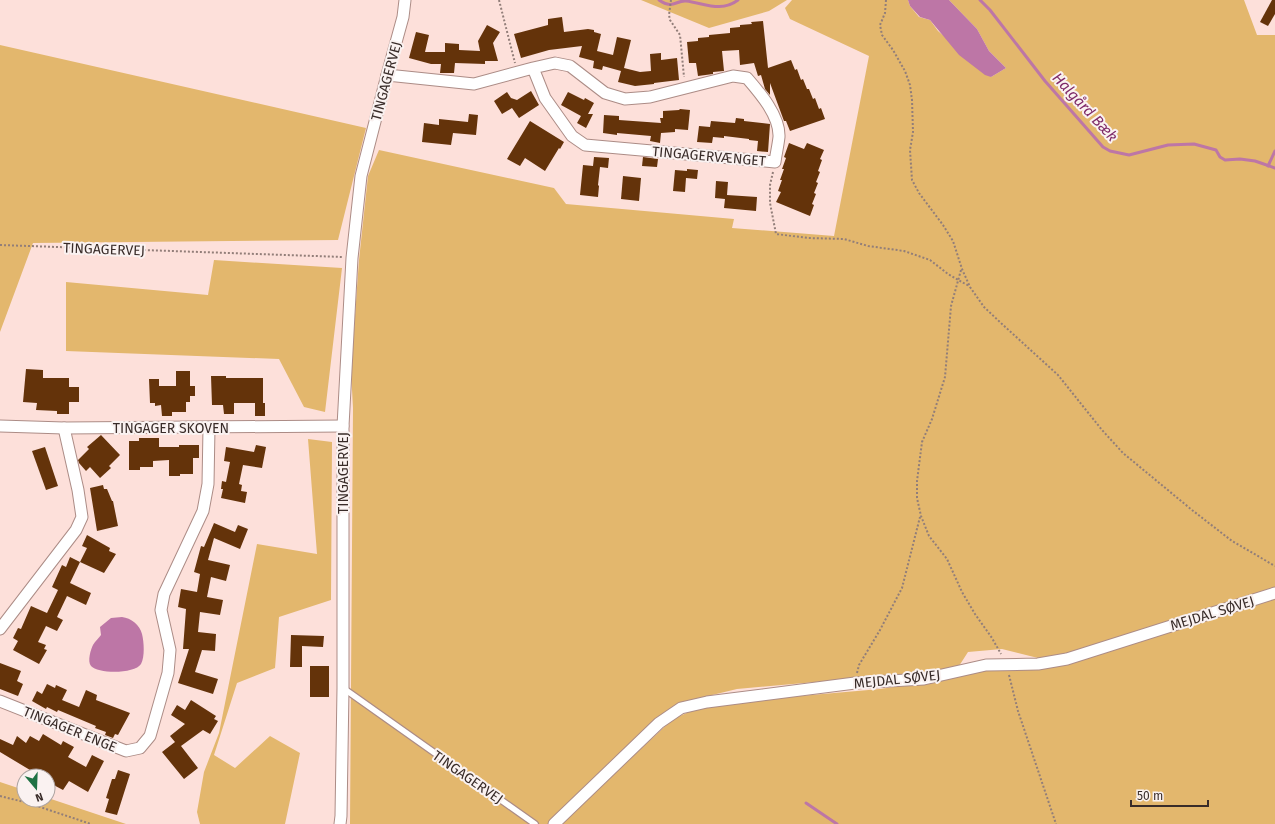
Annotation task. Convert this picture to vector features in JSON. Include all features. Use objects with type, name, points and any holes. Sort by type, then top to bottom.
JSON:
[{"type":"street","name":"TINGAGERVEJ","points":[[340,824],[343,688],[343,426],[352,258],[361,176],[386,75],[403,17],[405,0]]},
{"type":"street","name":"TINGAGERVÆNGET","points":[[386,75],[474,84],[517,72],[533,68],[554,63],[570,66],[604,93],[625,99],[650,97],[733,76],[747,78],[767,103],[776,123],[779,136],[775,162],[585,145],[572,136],[545,98],[533,68]]},
{"type":"street","name":"TINGAGER SKOVEN","points":[[0,426],[64,428],[209,428],[343,426]]},
{"type":"street","points":[[0,629],[76,530],[82,517],[78,490],[64,428]]},
{"type":"street","name":"TINGAGER ENGE","points":[[0,701],[126,751],[140,748],[150,736],[168,673],[170,650],[161,610],[164,594],[203,511],[208,484],[209,428]]},
{"type":"street","name":"MEJDAL SØVEJ","points":[[554,824],[659,723],[681,708],[707,702],[855,683],[924,679],[986,665],[1038,664],[1067,659],[1275,593]]},
{"type":"lane","name":"TINGAGERVEJ","points":[[343,688],[535,824]]},
{"type":"path","points":[[499,0],[517,72]]},
{"type":"path","points":[[670,0],[668,12],[670,20],[680,35],[685,88]]},
{"type":"path","points":[[886,0],[880,25],[882,35],[905,71],[910,85],[912,100],[912,132],[910,150],[912,180],[919,194],[952,241],[970,287],[984,307],[1058,375],[1102,430],[1124,453],[1192,510],[1232,541],[1275,566]]},
{"type":"path","points":[[775,162],[770,185],[770,203],[776,234],[802,238],[844,239],[868,246],[904,251],[930,260],[948,274],[970,287]]},
{"type":"path","name":"TINGAGERVEJ","points":[[0,245],[352,258]]},
{"type":"path","points":[[962,269],[951,306],[945,377],[932,419],[922,442],[917,488],[921,516],[924,528],[947,559],[974,614],[992,638],[1006,664],[1018,711],[1056,824]]},
{"type":"path","points":[[855,683],[860,665],[902,588],[921,516]]},
{"type":"path","points":[[0,796],[28,803],[91,824]]},
{"type":"shaded area","points":[[641,0],[787,0],[769,11],[709,28]]},
{"type":"shaded area","points":[[792,0],[908,0],[910,6],[919,17],[930,20],[938,31],[991,77],[1006,68],[989,51],[977,29],[949,0],[1244,0],[1257,35],[1275,35],[1275,588],[1067,653],[1038,658],[1002,649],[968,652],[959,666],[927,672],[737,689],[679,703],[656,718],[550,824],[350,824],[353,408],[351,371],[359,260],[368,176],[379,150],[554,188],[566,204],[734,219],[732,228],[834,236],[869,56],[790,19],[785,8]]},
{"type":"shaded area","points":[[908,0],[949,0],[977,29],[989,51],[1006,68],[991,77],[985,75],[959,55],[930,20],[920,17],[910,6]]},
{"type":"shaded area","points":[[0,45],[366,128],[338,240],[33,243],[0,332]]},
{"type":"shaded area","points":[[214,260],[342,268],[325,412],[304,407],[279,359],[66,351],[66,282],[208,295]]},
{"type":"shaded area","points":[[308,439],[332,442],[331,600],[279,617],[275,668],[237,683],[214,755],[235,768],[270,736],[300,753],[285,824],[200,824],[197,812],[204,772],[219,733],[257,544],[317,554]]},
{"type":"shaded area","points":[[1275,598],[1275,824],[560,824],[673,719],[698,708],[800,696],[880,689],[927,682],[982,669],[1017,669]]},
{"type":"shaded area","points":[[122,617],[135,622],[141,631],[144,649],[141,664],[132,670],[116,672],[95,669],[91,666],[89,658],[93,645],[101,635],[100,627],[111,618]]},
{"type":"shaded area","points":[[0,782],[16,787],[16,808],[56,808],[56,801],[126,824],[0,824]]},
{"type":"building","points":[[1272,0],[1275,0],[1275,14],[1268,26],[1260,22]]},
{"type":"building","points":[[562,17],[564,32],[588,29],[594,30],[594,32],[601,34],[597,51],[613,55],[617,37],[631,40],[624,68],[640,72],[651,71],[650,54],[661,53],[661,60],[677,58],[679,80],[635,86],[618,82],[621,71],[603,66],[602,70],[593,68],[594,61],[579,57],[582,46],[549,50],[521,58],[514,34],[548,25],[548,19]]},
{"type":"building","points":[[763,21],[768,68],[791,60],[795,70],[797,69],[801,80],[803,79],[807,89],[809,89],[813,99],[815,98],[819,109],[821,108],[825,119],[790,131],[786,121],[784,121],[770,83],[770,95],[765,89],[761,75],[758,76],[754,63],[740,65],[739,50],[722,51],[724,71],[713,72],[713,74],[698,76],[696,63],[689,63],[687,42],[698,41],[698,38],[709,37],[709,35],[730,33],[730,28],[752,24],[751,22]]},
{"type":"building","points":[[487,25],[500,32],[493,43],[498,61],[485,61],[485,64],[455,63],[454,73],[440,73],[441,64],[431,64],[409,58],[416,32],[429,35],[425,52],[445,52],[445,43],[459,44],[459,50],[480,51],[478,41]]},
{"type":"building","points":[[531,91],[539,105],[519,118],[512,108],[502,114],[494,101],[507,92],[511,98],[517,100]]},
{"type":"building","points":[[568,92],[594,103],[588,114],[593,114],[586,128],[577,123],[581,116],[561,105]]},
{"type":"building","points":[[680,109],[690,110],[688,130],[675,129],[675,132],[661,133],[660,143],[650,141],[651,136],[603,133],[604,115],[619,116],[619,120],[661,123],[660,118],[663,118],[663,111]]},
{"type":"building","points":[[469,114],[478,115],[476,135],[453,133],[451,145],[422,142],[424,123],[439,125],[439,119],[468,122]]},
{"type":"building","points":[[736,118],[744,119],[744,121],[770,124],[768,152],[757,151],[758,141],[749,139],[724,136],[724,138],[713,137],[712,143],[697,142],[699,126],[710,127],[711,121],[735,123]]},
{"type":"building","points":[[530,121],[564,142],[545,171],[525,158],[520,166],[507,159]]},
{"type":"building","points":[[789,143],[804,149],[807,143],[824,150],[820,159],[822,160],[818,171],[820,172],[816,182],[818,183],[814,193],[816,194],[812,204],[814,205],[810,216],[776,202],[781,192],[778,191],[784,169],[782,169],[786,158],[784,157]]},
{"type":"building","points":[[594,157],[609,158],[608,168],[600,167],[598,197],[580,195],[583,165],[593,166]]},
{"type":"building","points":[[643,157],[658,159],[657,167],[642,166]]},
{"type":"building","points":[[687,169],[698,170],[697,179],[686,178],[685,192],[673,191],[675,170],[687,171]]},
{"type":"building","points":[[623,176],[641,178],[639,201],[621,199]]},
{"type":"building","points":[[716,181],[728,182],[727,195],[757,197],[756,211],[724,208],[725,199],[715,198]]},
{"type":"building","points":[[26,369],[43,370],[43,378],[69,378],[69,387],[79,387],[79,402],[69,402],[69,414],[57,414],[57,411],[36,410],[37,403],[23,402]]},
{"type":"building","points":[[176,371],[190,371],[190,386],[195,386],[195,396],[190,396],[190,402],[186,402],[186,412],[172,412],[172,416],[162,416],[161,405],[155,406],[155,403],[150,403],[149,379],[159,379],[159,386],[176,386]]},
{"type":"building","points":[[211,376],[226,376],[226,378],[263,378],[263,403],[265,403],[265,416],[255,416],[255,403],[234,403],[234,414],[224,414],[223,405],[212,405]]},
{"type":"building","points":[[101,435],[120,455],[109,466],[111,468],[100,478],[90,467],[86,471],[78,460],[89,449],[87,447]]},
{"type":"building","points":[[139,438],[159,438],[159,447],[199,445],[199,458],[193,458],[193,474],[169,476],[169,460],[153,461],[153,467],[140,467],[140,470],[129,470],[129,441],[139,441]]},
{"type":"building","points":[[256,445],[266,447],[262,468],[243,465],[239,484],[242,485],[241,491],[247,492],[245,503],[221,498],[223,489],[221,489],[222,481],[226,482],[230,462],[224,461],[226,447],[254,452]]},
{"type":"building","points":[[45,447],[58,486],[46,490],[32,451]]},
{"type":"building","points":[[103,485],[104,489],[107,489],[113,501],[118,526],[97,531],[90,488]]},
{"type":"building","points":[[214,523],[235,532],[238,525],[248,529],[240,549],[214,538],[208,560],[230,565],[226,581],[211,577],[207,597],[223,600],[220,615],[200,612],[198,632],[216,634],[215,651],[202,650],[195,672],[218,679],[213,694],[178,683],[189,649],[183,649],[186,609],[178,607],[181,589],[197,592],[200,574],[194,572],[201,546],[204,547]]},
{"type":"building","points":[[87,535],[110,548],[109,551],[116,554],[104,573],[80,562],[87,548],[82,546]]},
{"type":"building","points":[[70,557],[80,562],[70,583],[91,593],[86,605],[67,596],[57,617],[63,620],[57,631],[46,626],[38,642],[46,645],[44,649],[47,650],[39,664],[13,650],[18,641],[13,638],[18,628],[21,629],[31,606],[47,613],[58,590],[52,587],[62,565],[66,567]]},
{"type":"building","points":[[291,635],[324,636],[323,647],[302,646],[302,667],[290,667]]},
{"type":"building","points":[[0,663],[21,671],[17,681],[23,684],[18,696],[0,689]]},
{"type":"building","points":[[310,666],[329,666],[329,697],[310,697]]},
{"type":"building","points":[[47,684],[55,688],[56,685],[67,690],[62,700],[79,707],[86,690],[97,695],[96,700],[130,713],[118,735],[115,734],[113,738],[105,735],[106,732],[95,728],[96,726],[58,710],[57,712],[47,707],[46,709],[32,701],[37,691],[42,694]]},
{"type":"building","points":[[191,700],[216,716],[214,719],[218,721],[210,734],[203,730],[181,746],[198,768],[184,779],[162,752],[175,742],[170,736],[185,724],[171,715],[177,705],[185,710]]},
{"type":"building","points":[[43,734],[61,745],[63,741],[74,747],[68,757],[86,767],[92,755],[104,761],[88,792],[69,781],[63,790],[56,786],[56,768],[27,768],[0,752],[0,739],[13,745],[17,736],[26,743],[30,736],[39,741]]},
{"type":"building","points":[[118,770],[130,774],[117,815],[105,812],[109,799],[106,798],[112,779],[115,779]]},
{"type":"waterway","points":[[659,0],[668,4],[686,1],[719,7],[732,4],[738,0]]},
{"type":"waterway","name":"Halgård Bæk","points":[[980,0],[990,10],[1045,81],[1103,147],[1110,151],[1129,155],[1168,145],[1194,144],[1216,150],[1220,157],[1225,160],[1240,159],[1255,161],[1275,168]]},
{"type":"waterway","points":[[1268,166],[1275,151]]},
{"type":"waterway","points":[[806,803],[837,824]]}]
